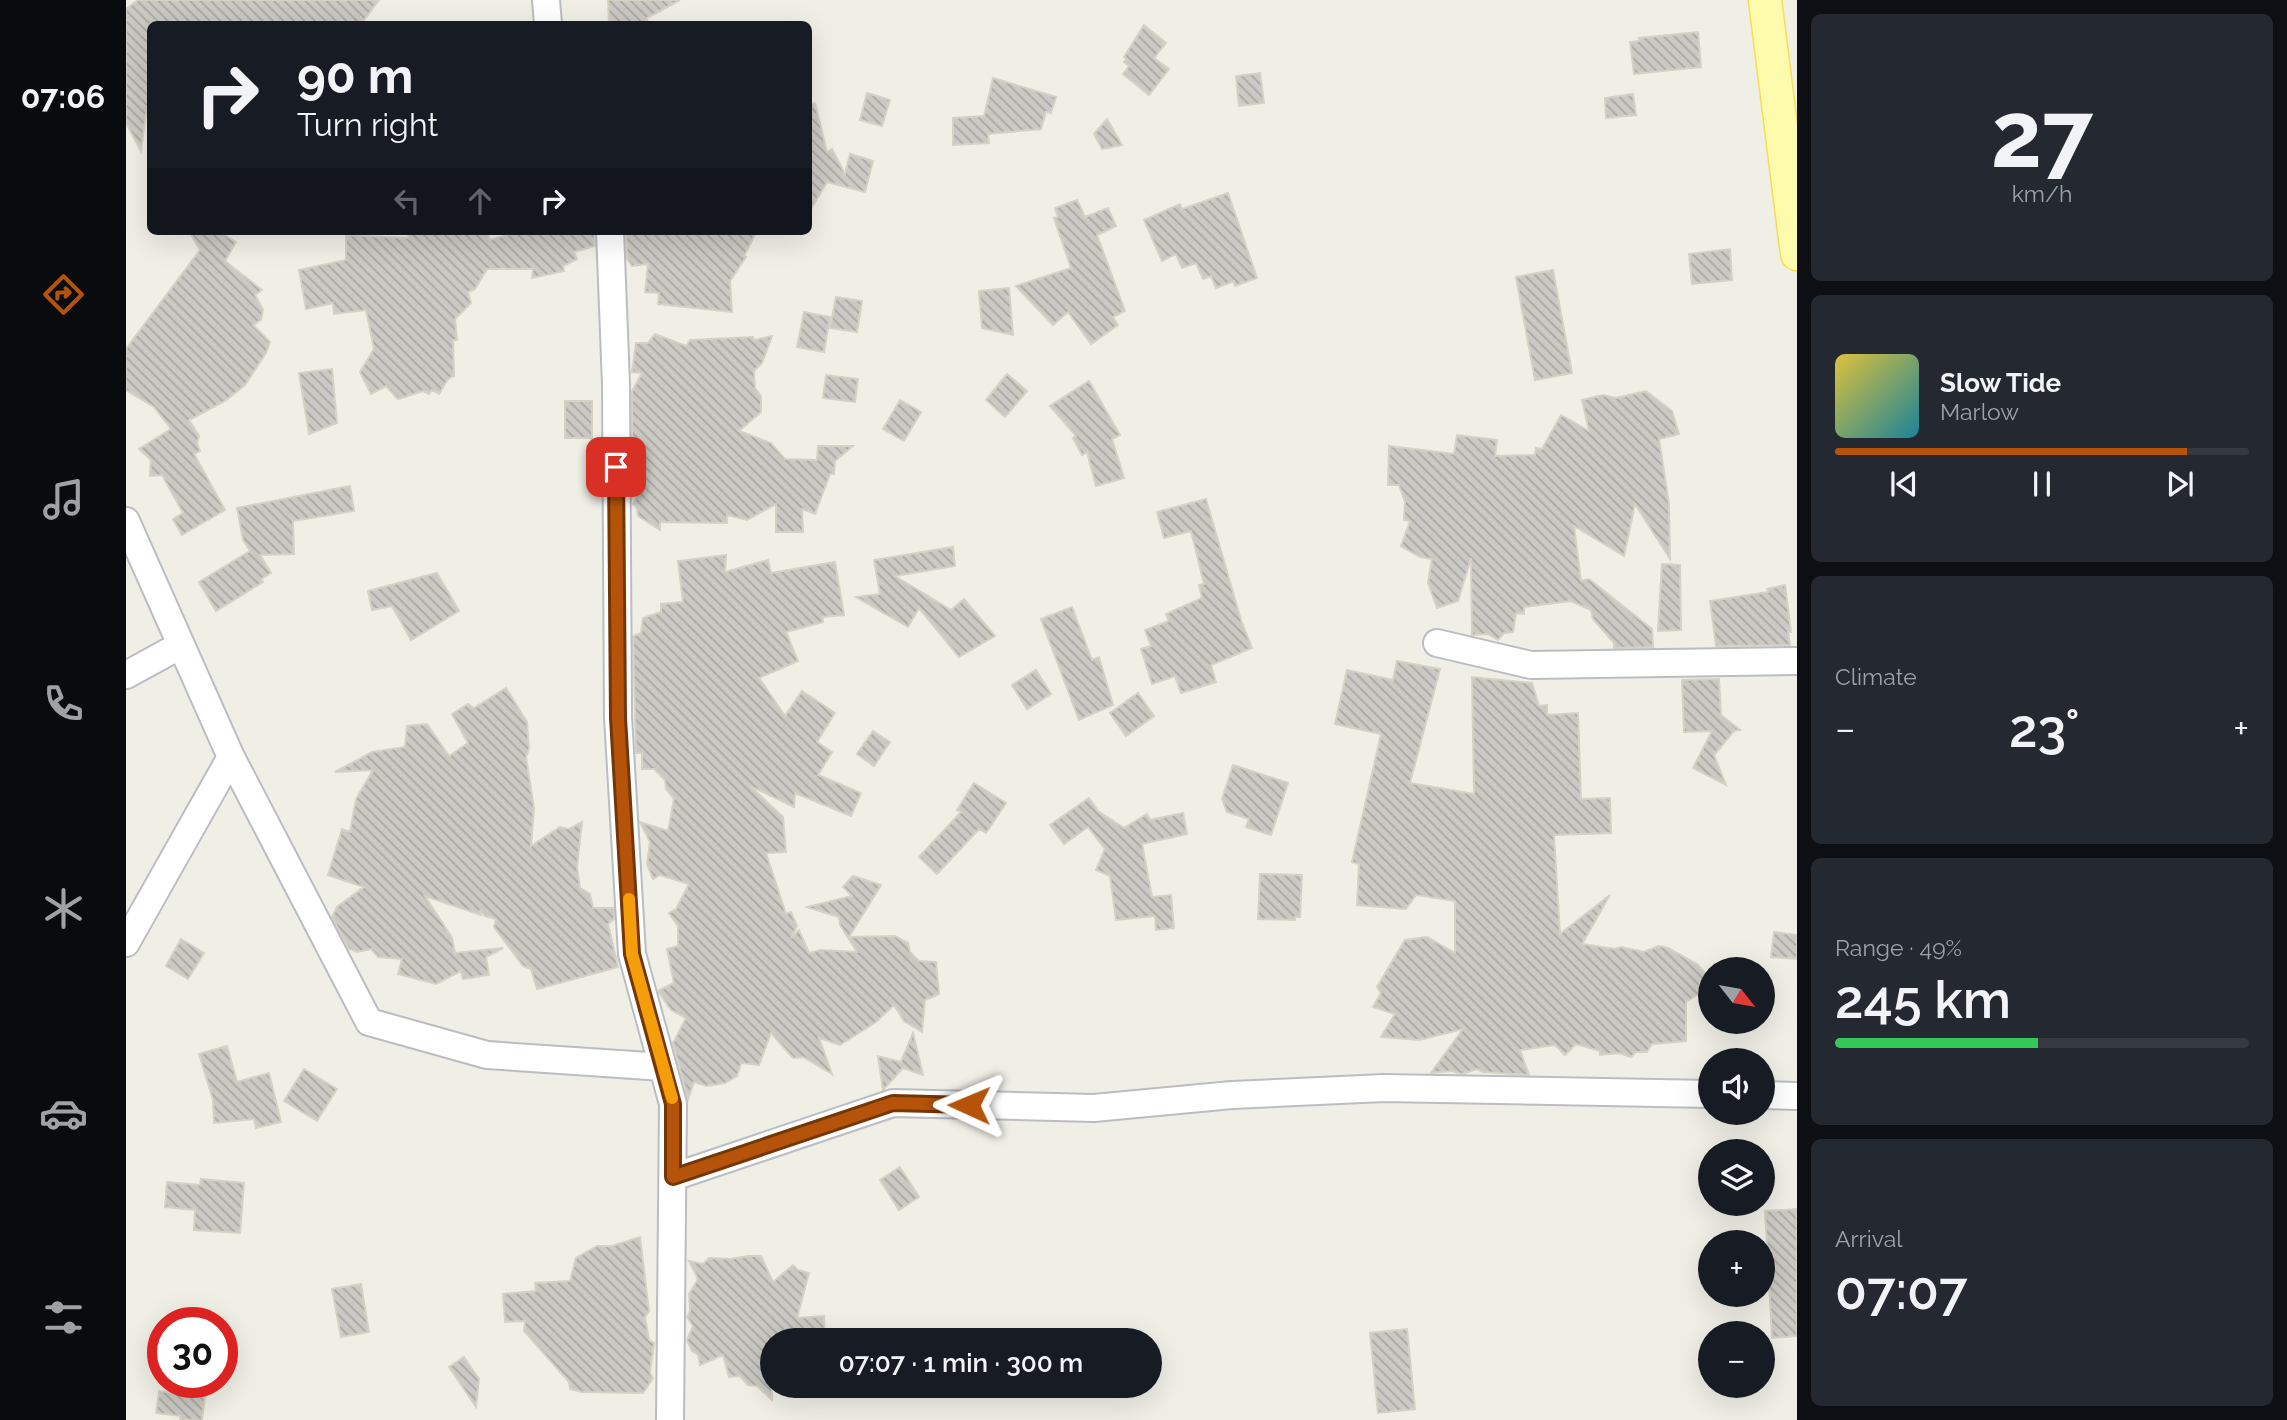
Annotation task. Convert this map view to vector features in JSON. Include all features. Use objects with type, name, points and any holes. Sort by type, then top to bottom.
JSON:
[{"type":"main road","points":[[1765,0],[1797,254]]},
{"type":"street","points":[[547,0],[548,21]]},
{"type":"street","points":[[610,235],[615,384],[618,718],[632,954],[673,1104],[670,1420]]},
{"type":"street","points":[[126,521],[231,757],[369,1022],[488,1055],[663,1067]]},
{"type":"street","points":[[1437,643],[1531,665],[1797,661]]},
{"type":"street","points":[[126,675],[181,645]]},
{"type":"street","points":[[126,943],[231,757]]},
{"type":"street","points":[[673,1177],[893,1103],[1094,1108],[1232,1095],[1384,1088],[1698,1094]]},
{"type":"street","points":[[1775,1095],[1797,1096]]},
{"type":"building","points":[[138,0],[379,0],[363,21],[147,21],[147,114],[141,151],[126,123],[126,9]]},
{"type":"building","points":[[608,0],[680,0],[647,18],[648,21],[609,21]]},
{"type":"building","points":[[1144,25],[1166,43],[1154,58],[1169,69],[1149,95],[1123,74],[1129,66],[1124,62],[1127,59],[1124,57]]},
{"type":"building","points":[[1698,32],[1701,67],[1634,74],[1630,42],[1639,41],[1639,38]]},
{"type":"building","points":[[1260,73],[1264,103],[1239,106],[1236,76]]},
{"type":"building","points":[[993,78],[1056,97],[1051,113],[1046,112],[1041,129],[988,134],[989,143],[953,145],[953,118],[984,116]]},
{"type":"building","points":[[867,93],[890,100],[882,126],[860,120]]},
{"type":"building","points":[[1633,94],[1636,115],[1606,118],[1605,98]]},
{"type":"building","points":[[812,103],[815,103],[827,152],[832,149],[845,174],[850,154],[873,161],[865,192],[827,182],[812,207]]},
{"type":"building","points":[[1107,119],[1122,145],[1102,149],[1094,134]]},
{"type":"building","points":[[1228,193],[1257,278],[1235,286],[1234,281],[1216,288],[1211,276],[1203,279],[1196,263],[1182,268],[1176,254],[1162,261],[1144,220],[1180,204],[1182,209]]},
{"type":"building","points":[[1077,200],[1085,217],[1108,208],[1116,226],[1097,235],[1125,311],[1113,317],[1118,325],[1091,344],[1068,312],[1053,325],[1016,286],[1071,268],[1054,218],[1058,217],[1055,208]]},
{"type":"building","points":[[191,235],[225,235],[236,242],[225,261],[262,290],[255,295],[263,310],[261,320],[253,325],[270,342],[245,385],[225,401],[189,420],[199,436],[197,443],[200,451],[194,454],[225,510],[182,535],[173,519],[183,513],[162,475],[150,476],[151,460],[139,449],[171,429],[154,407],[126,390],[126,349],[200,250]]},
{"type":"building","points":[[346,235],[408,238],[408,235],[488,235],[490,240],[507,235],[594,235],[595,246],[574,252],[577,259],[563,266],[564,271],[532,278],[533,269],[487,269],[475,289],[468,292],[471,303],[455,319],[457,340],[453,340],[454,376],[448,379],[439,394],[432,390],[429,394],[423,391],[398,399],[386,386],[371,394],[360,372],[374,349],[366,310],[334,314],[333,303],[306,309],[299,270],[346,260]]},
{"type":"building","points":[[626,235],[755,235],[744,256],[746,257],[730,281],[732,312],[658,304],[659,293],[645,292],[648,264],[632,266],[627,259]]},
{"type":"building","points":[[1730,249],[1732,280],[1692,284],[1689,254]]},
{"type":"building","points":[[1553,270],[1572,373],[1535,380],[1516,277]]},
{"type":"building","points":[[1009,288],[1013,335],[982,328],[979,291]]},
{"type":"building","points":[[836,297],[862,301],[857,332],[830,328]]},
{"type":"building","points":[[804,312],[830,317],[824,352],[797,347]]},
{"type":"building","points":[[655,334],[686,346],[690,340],[753,337],[754,340],[772,336],[762,363],[754,371],[755,388],[761,396],[761,412],[739,431],[771,443],[785,459],[817,460],[818,446],[853,446],[835,461],[834,474],[830,474],[815,514],[802,509],[803,532],[776,532],[776,504],[747,520],[727,515],[727,523],[660,522],[660,530],[638,516],[637,508],[633,504],[641,490],[632,482],[632,391],[642,373],[632,372],[636,343],[648,343]]},
{"type":"building","points":[[332,369],[337,423],[309,434],[299,373]]},
{"type":"building","points":[[1007,374],[1027,391],[1005,417],[986,400]]},
{"type":"building","points":[[826,375],[858,379],[855,402],[823,398]]},
{"type":"building","points":[[1089,381],[1120,435],[1112,439],[1124,478],[1096,486],[1087,452],[1082,455],[1073,438],[1076,436],[1050,406]]},
{"type":"building","points":[[1646,391],[1672,411],[1679,434],[1659,439],[1669,504],[1670,559],[1635,504],[1624,556],[1574,526],[1581,581],[1589,579],[1652,629],[1653,647],[1614,648],[1614,643],[1593,619],[1591,610],[1571,601],[1524,607],[1524,614],[1516,613],[1513,632],[1504,633],[1498,640],[1488,634],[1472,635],[1471,558],[1458,601],[1437,608],[1428,583],[1432,559],[1420,557],[1401,546],[1410,521],[1404,520],[1405,502],[1399,485],[1388,485],[1389,446],[1454,454],[1457,435],[1497,440],[1495,456],[1535,455],[1536,448],[1542,449],[1561,415],[1589,431],[1582,400],[1603,395],[1616,398]]},
{"type":"building","points":[[900,400],[921,412],[904,441],[883,429]]},
{"type":"building","points":[[565,401],[592,401],[592,438],[565,438]]},
{"type":"building","points":[[350,486],[354,511],[293,521],[294,554],[260,555],[271,573],[261,579],[263,582],[216,611],[199,582],[250,551],[243,540],[237,508]]},
{"type":"building","points":[[1206,499],[1241,620],[1252,648],[1211,665],[1216,682],[1181,693],[1175,676],[1152,684],[1141,649],[1151,646],[1145,630],[1169,621],[1166,614],[1202,598],[1199,585],[1204,584],[1191,531],[1164,538],[1157,512]]},
{"type":"building","points":[[953,547],[955,566],[895,576],[951,610],[964,599],[995,636],[959,657],[919,608],[908,627],[856,597],[880,594],[874,560]]},
{"type":"building","points":[[726,555],[725,572],[768,560],[771,573],[835,562],[844,615],[822,617],[823,622],[786,632],[798,661],[759,678],[785,716],[802,691],[835,713],[817,742],[832,752],[818,775],[861,793],[851,816],[795,793],[794,807],[750,786],[783,817],[786,852],[766,853],[786,914],[791,912],[797,926],[791,938],[799,930],[809,953],[821,950],[857,952],[840,925],[839,917],[807,907],[852,896],[843,887],[853,876],[881,885],[849,937],[895,936],[908,943],[910,952],[919,961],[936,962],[939,994],[925,1000],[922,1032],[904,1021],[894,1005],[876,1022],[840,1045],[819,1038],[832,1074],[803,1057],[793,1058],[771,1033],[759,1065],[741,1063],[737,1076],[725,1083],[707,1086],[694,1082],[688,1099],[673,1043],[686,1018],[671,1010],[658,991],[674,983],[667,949],[678,946],[678,926],[669,913],[676,909],[689,884],[660,875],[653,879],[647,864],[650,842],[640,822],[668,831],[674,799],[666,789],[665,780],[654,769],[642,769],[642,753],[636,753],[633,636],[641,633],[643,618],[661,612],[661,604],[683,602],[678,561]]},
{"type":"building","points":[[1662,564],[1680,565],[1681,630],[1658,631]]},
{"type":"building","points":[[437,573],[459,611],[411,640],[392,606],[372,610],[368,591]]},
{"type":"building","points":[[1785,585],[1790,645],[1716,646],[1710,601],[1768,592],[1767,589]]},
{"type":"building","points":[[1072,607],[1092,660],[1099,657],[1113,705],[1079,720],[1041,619]]},
{"type":"building","points":[[1397,661],[1440,669],[1410,783],[1474,794],[1472,677],[1532,683],[1539,706],[1547,705],[1547,715],[1578,713],[1581,799],[1610,798],[1611,833],[1554,835],[1560,934],[1610,895],[1582,944],[1644,952],[1659,946],[1697,964],[1698,995],[1686,1002],[1686,1041],[1652,1044],[1647,1052],[1636,1052],[1631,1057],[1619,1053],[1600,1055],[1600,1051],[1576,1044],[1565,1055],[1555,1045],[1520,1050],[1529,1075],[1483,1072],[1477,1069],[1462,1074],[1452,1071],[1431,1073],[1463,1029],[1419,1040],[1381,1037],[1395,1014],[1373,1007],[1381,993],[1377,987],[1405,940],[1427,937],[1455,953],[1455,901],[1416,895],[1406,909],[1357,905],[1359,864],[1352,862],[1381,734],[1335,724],[1347,670],[1393,680]]},
{"type":"building","points":[[1036,670],[1051,694],[1027,709],[1012,685]]},
{"type":"building","points":[[1719,679],[1721,715],[1740,730],[1734,731],[1714,755],[1726,785],[1693,768],[1712,731],[1684,732],[1682,680]]},
{"type":"building","points":[[506,688],[527,722],[529,749],[526,757],[534,808],[531,846],[560,827],[569,829],[582,822],[577,867],[580,888],[590,894],[593,908],[614,908],[614,919],[608,924],[618,967],[537,989],[531,969],[523,966],[494,927],[496,919],[485,916],[480,910],[481,915],[425,896],[452,938],[455,953],[503,948],[486,957],[489,975],[463,979],[461,971],[436,984],[398,974],[402,959],[378,957],[371,949],[357,952],[349,949],[332,917],[337,907],[364,887],[328,875],[342,829],[350,832],[356,799],[373,770],[335,772],[372,752],[405,747],[407,726],[427,724],[449,756],[468,743],[452,714],[468,704],[474,708]]},
{"type":"building","points":[[1138,693],[1154,716],[1126,736],[1110,713]]},
{"type":"building","points":[[873,731],[890,742],[874,766],[857,754]]},
{"type":"building","points":[[1233,765],[1288,783],[1271,835],[1246,827],[1249,819],[1227,812],[1222,799]]},
{"type":"building","points":[[974,783],[1006,803],[986,833],[979,829],[937,874],[919,857],[961,812],[957,810]]},
{"type":"building","points":[[1089,798],[1098,811],[1124,828],[1147,814],[1150,820],[1183,813],[1187,834],[1142,844],[1152,897],[1171,895],[1174,928],[1156,930],[1155,916],[1116,920],[1110,876],[1096,870],[1105,849],[1088,827],[1064,844],[1050,825]]},
{"type":"building","points":[[1260,874],[1302,875],[1300,917],[1295,917],[1295,920],[1258,919]]},
{"type":"building","points":[[1774,932],[1797,935],[1797,959],[1771,957]]},
{"type":"building","points":[[181,939],[204,953],[188,979],[166,966]]},
{"type":"building","points":[[913,1033],[923,1075],[903,1068],[883,1090],[878,1056],[901,1062]]},
{"type":"building","points":[[227,1046],[237,1082],[269,1073],[281,1122],[256,1128],[254,1119],[214,1123],[213,1100],[199,1054]]},
{"type":"building","points":[[304,1069],[337,1089],[317,1121],[284,1101]]},
{"type":"building","points":[[900,1167],[919,1197],[899,1210],[880,1180]]},
{"type":"building","points":[[201,1179],[244,1183],[240,1233],[194,1230],[195,1210],[165,1207],[167,1182],[200,1185]]},
{"type":"building","points":[[1797,1209],[1797,1336],[1775,1338],[1775,1321],[1771,1321],[1770,1307],[1775,1307],[1775,1230],[1766,1230],[1765,1216],[1775,1216],[1775,1210]]},
{"type":"building","points":[[640,1237],[649,1311],[645,1317],[649,1340],[654,1343],[650,1373],[653,1378],[643,1393],[582,1392],[570,1389],[569,1382],[524,1331],[525,1321],[505,1322],[503,1294],[536,1291],[535,1283],[570,1281],[576,1258],[597,1246],[612,1246]]},
{"type":"building","points":[[761,1256],[773,1282],[793,1265],[798,1270],[809,1273],[797,1318],[824,1316],[825,1328],[760,1328],[760,1389],[748,1385],[740,1376],[729,1377],[723,1355],[700,1365],[698,1355],[692,1351],[687,1340],[693,1326],[687,1317],[690,1311],[689,1294],[698,1279],[689,1261],[703,1264],[709,1258]]},
{"type":"building","points":[[361,1284],[369,1332],[341,1337],[332,1289]]},
{"type":"building","points":[[1407,1329],[1415,1409],[1378,1413],[1370,1333]]},
{"type":"building","points":[[464,1357],[479,1379],[476,1407],[449,1367]]},
{"type":"building","points":[[158,1398],[205,1398],[202,1420],[180,1420],[181,1416],[156,1413]]},
{"type":"slow traffic","points":[[629,899],[632,954],[672,1098]]},
{"type":"route","points":[[616,467],[618,718],[632,954],[673,1104],[673,1177],[893,1103],[969,1105]]}]
